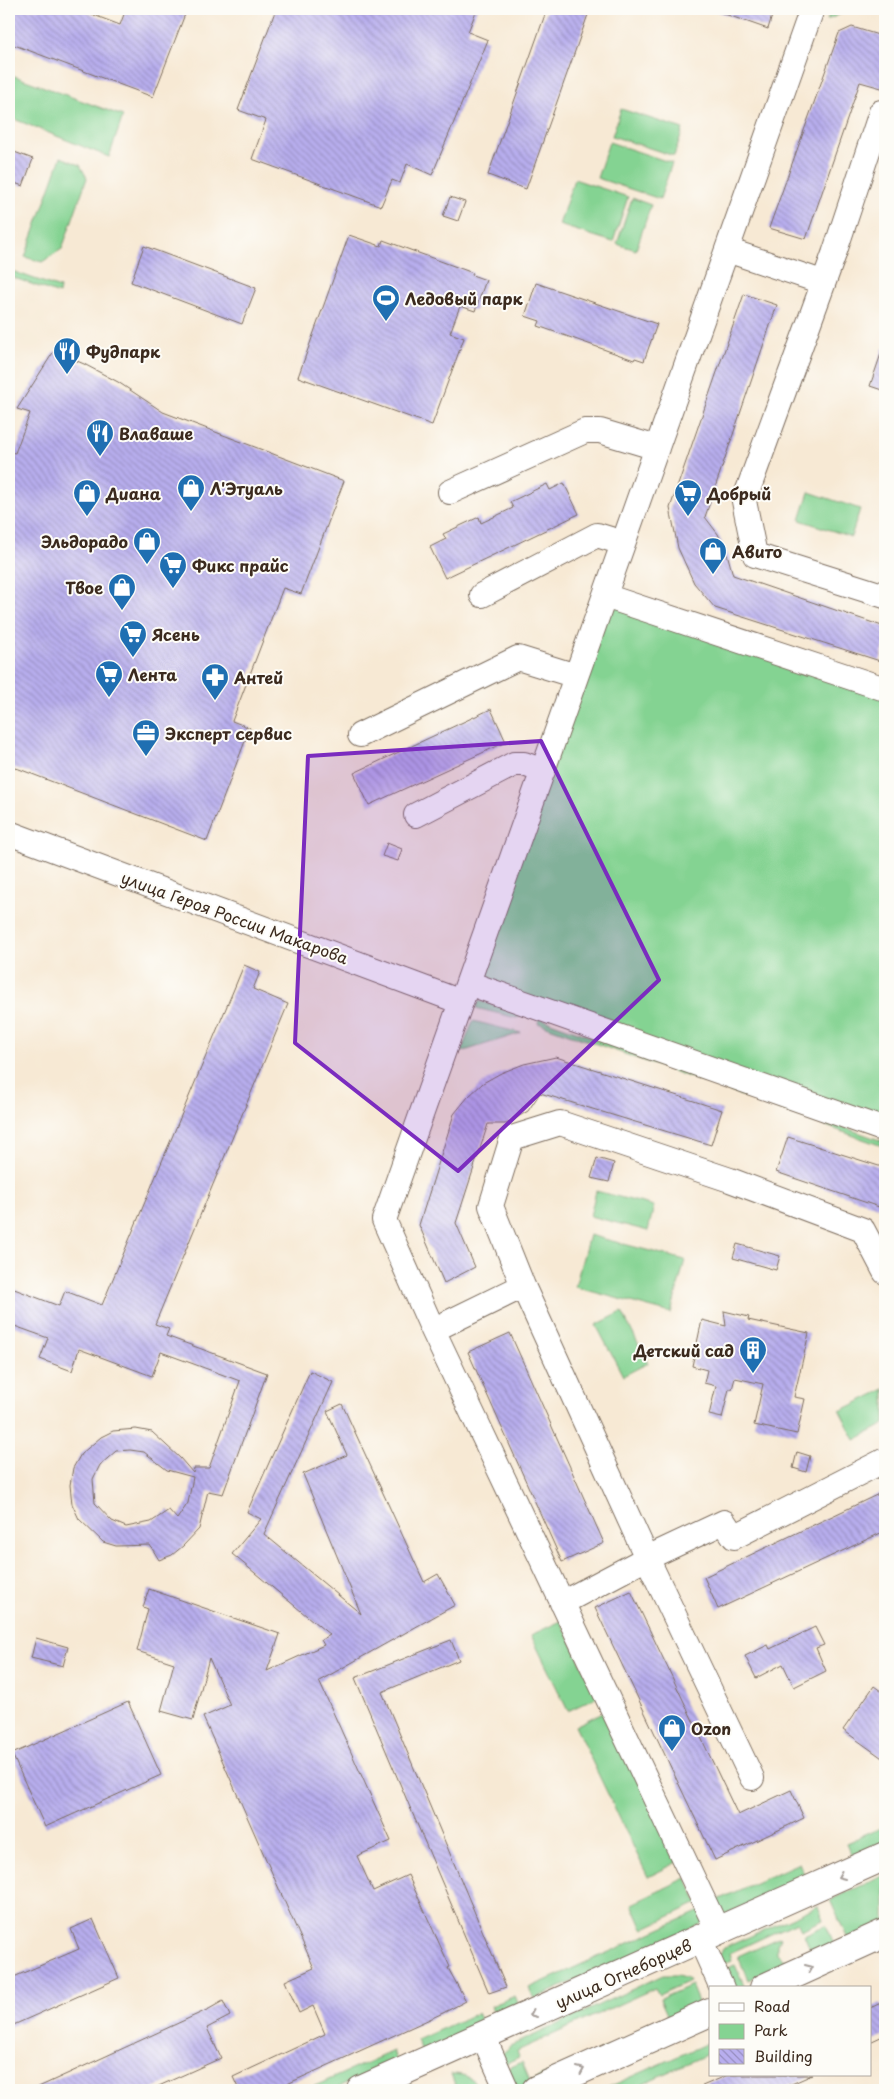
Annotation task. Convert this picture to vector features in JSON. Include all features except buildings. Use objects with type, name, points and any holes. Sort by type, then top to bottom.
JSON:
[{"type":"main road","name":"улица Огнеборцев","points":[[362,2090],[885,1856]]},
{"type":"main road","points":[[768,1986],[885,1933]]},
{"type":"main road","points":[[536,2090],[709,2012]]},
{"type":"street","points":[[722,1986],[709,1935],[562,1603],[432,1330],[384,1220],[812,9]]},
{"type":"street","points":[[885,113],[881,112],[834,254],[822,282],[744,501],[755,555],[885,596]]},
{"type":"street","points":[[727,250],[822,282]]},
{"type":"street","points":[[450,492],[584,431],[600,431],[657,448]]},
{"type":"street","points":[[482,595],[598,535],[623,543]]},
{"type":"street","points":[[605,596],[885,689]]},
{"type":"street","points":[[360,735],[518,658],[576,676]]},
{"type":"street","points":[[416,815],[514,764],[524,764],[543,771]]},
{"type":"street","name":"улица Героя России Макарова","points":[[9,833],[465,993],[885,1130]]},
{"type":"street","points":[[752,1778],[523,1286],[491,1206],[512,1138],[560,1123],[730,1180],[863,1230],[885,1272]]},
{"type":"street","points":[[432,1330],[523,1286]]},
{"type":"street","points":[[562,1603],[648,1558],[724,1522],[734,1537],[885,1460]]},
{"type":"street","points":[[483,2036],[506,2090]]},
{"type":"highlighted area","points":[[541,741],[659,980],[458,1171],[295,1043],[308,756]]},
{"type":"green space","points":[[831,9],[852,9],[827,20]]},
{"type":"green space","points":[[9,74],[123,116],[109,157],[9,117]]},
{"type":"green space","points":[[621,109],[683,129],[674,156],[612,136]]},
{"type":"green space","points":[[609,142],[672,163],[660,199],[597,178]]},
{"type":"green space","points":[[61,157],[80,165],[87,178],[62,249],[42,262],[25,257]]},
{"type":"green space","points":[[574,179],[628,197],[613,242],[559,225]]},
{"type":"green space","points":[[632,198],[651,205],[636,250],[617,244]]},
{"type":"green space","points":[[9,270],[60,288],[59,294],[9,276]]},
{"type":"green space","points":[[809,492],[860,509],[851,537],[800,520]]},
{"type":"green space","points":[[604,599],[885,692],[885,1126],[473,982]]},
{"type":"green space","points":[[479,1001],[522,1013],[522,1016],[516,1018],[476,1008]]},
{"type":"green space","points":[[539,1018],[885,1142],[885,1147],[538,1023]]},
{"type":"green space","points":[[473,1021],[521,1033],[461,1052]]},
{"type":"green space","points":[[596,1191],[654,1206],[648,1231],[590,1216]]},
{"type":"green space","points":[[589,1235],[685,1260],[671,1313],[575,1287]]},
{"type":"green space","points":[[622,1312],[648,1363],[623,1376],[596,1325]]},
{"type":"green space","points":[[885,1389],[885,1424],[855,1440],[840,1411]]},
{"type":"green space","points":[[561,1621],[597,1697],[568,1711],[531,1635]]},
{"type":"green space","points":[[605,1711],[678,1862],[648,1877],[575,1726]]},
{"type":"green space","points":[[885,1826],[885,1843],[852,1857],[846,1843]]},
{"type":"green space","points":[[799,1863],[806,1878],[722,1916],[715,1901]]},
{"type":"green space","points":[[885,1875],[885,1931],[851,1946],[830,1900]]},
{"type":"green space","points":[[686,1878],[698,1903],[643,1929],[632,1904]]},
{"type":"green space","points":[[818,1906],[823,1920],[801,1930],[797,1922],[730,1953],[732,1960],[717,1967],[717,1957],[724,1948]]},
{"type":"green space","points":[[700,1911],[705,1922],[534,1999],[529,1988]]},
{"type":"green space","points":[[826,1925],[838,1953],[767,1986],[747,1986],[813,1955],[804,1935]]},
{"type":"green space","points":[[780,1937],[777,1953],[782,1958],[791,1961],[748,1980],[738,1956]]},
{"type":"green space","points":[[735,1965],[745,1986],[723,1986],[717,1972]]},
{"type":"green space","points":[[663,1975],[678,1975],[687,1978],[689,1981],[659,1995],[655,1988],[517,2051],[519,2057],[499,2067],[502,2054],[511,2046]]},
{"type":"green space","points":[[691,1985],[698,2002],[697,2010],[532,2090],[510,2090],[500,2072],[522,2062],[530,2081],[670,2021],[660,1999]]},
{"type":"green space","points":[[515,1996],[520,2007],[495,2016],[491,2006]]},
{"type":"green space","points":[[477,2013],[483,2025],[422,2052],[417,2040]]},
{"type":"green space","points":[[709,2042],[709,2053],[628,2090],[602,2090]]},
{"type":"green space","points":[[393,2051],[397,2061],[333,2090],[306,2090]]},
{"type":"green space","points":[[451,2074],[472,2079],[480,2090],[457,2090]]},
{"type":"place","name":"Ледовый парк","points":[[386,322]]},
{"type":"place","name":"Фудпарк","points":[[67,375]]},
{"type":"place","name":"Влаваше","points":[[100,457]]},
{"type":"place","name":"Л'Этуаль","points":[[191,512]]},
{"type":"place","name":"Диана","points":[[87,517]]},
{"type":"place","name":"Добрый","points":[[688,517]]},
{"type":"place","name":"Эльдорадо","points":[[147,565]]},
{"type":"place","name":"Авито","points":[[713,575]]},
{"type":"place","name":"Фикс прайс","points":[[173,589]]},
{"type":"place","name":"Твое","points":[[122,611]]},
{"type":"place","name":"Ясень","points":[[133,658]]},
{"type":"place","name":"Лента","points":[[109,698]]},
{"type":"place","name":"Антей","points":[[215,701]]},
{"type":"place","name":"Эксперт сервис","points":[[146,757]]},
{"type":"place","name":"Детский сад","points":[[753,1374]]},
{"type":"place","name":"Ozon","points":[[672,1752]]}]
